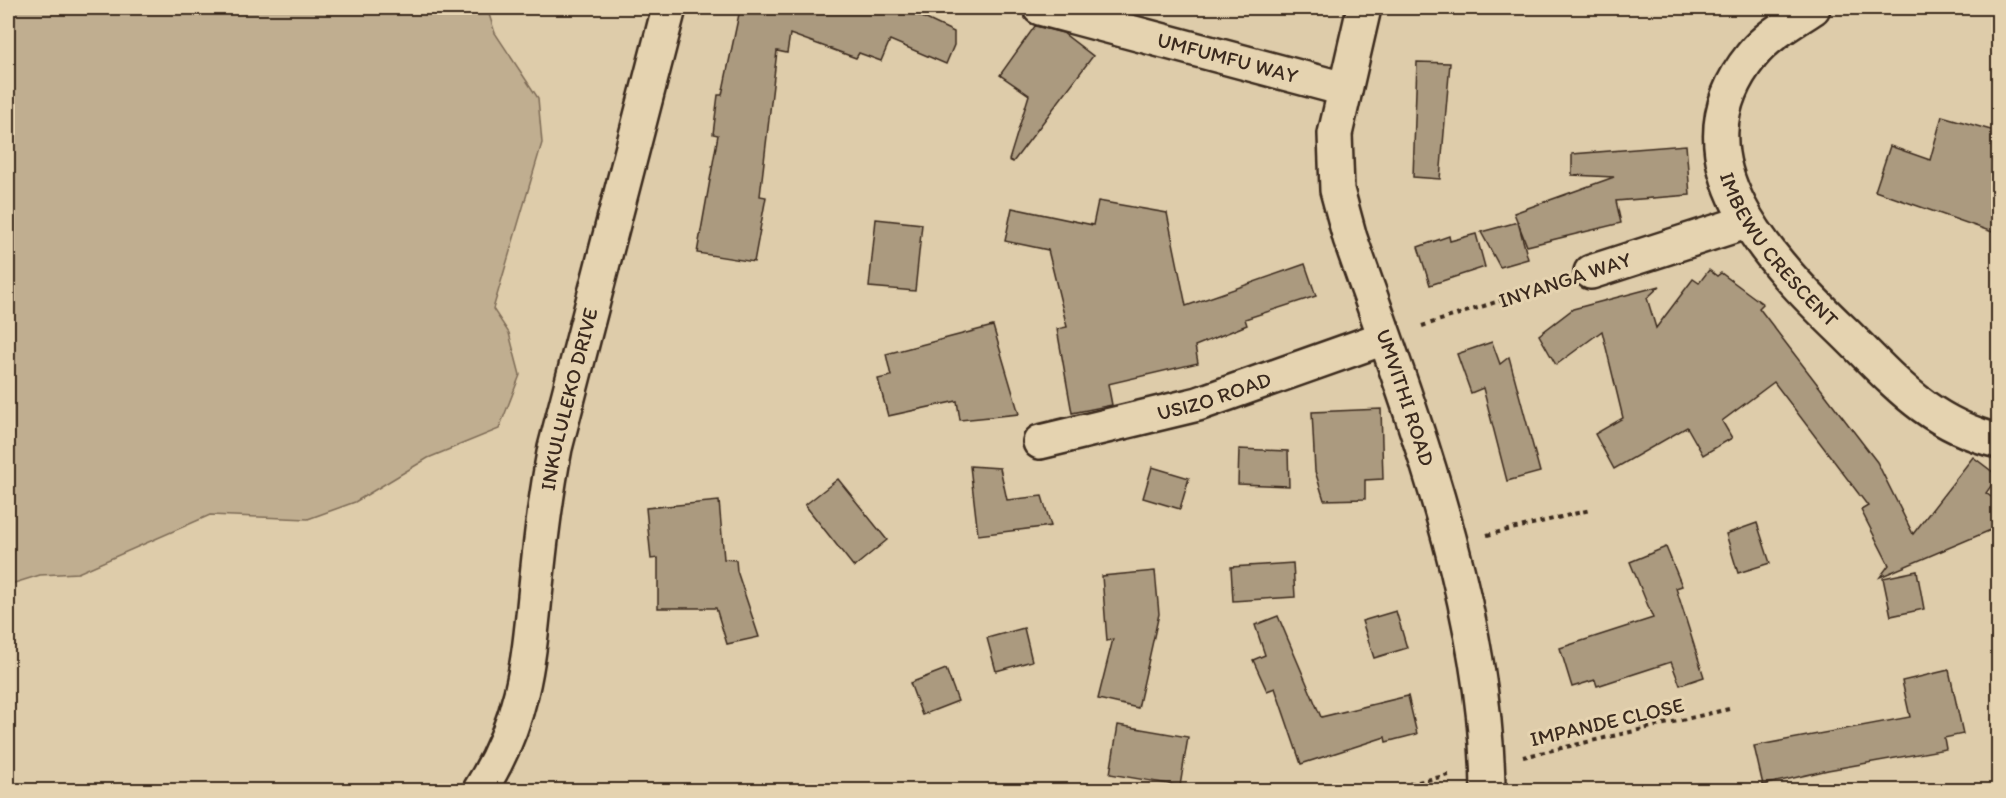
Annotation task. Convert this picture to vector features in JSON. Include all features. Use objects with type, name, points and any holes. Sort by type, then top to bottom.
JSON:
[{"type":"street","name":"INKULULEKO DRIVE","points":[[480,790],[497,763],[511,731],[527,678],[545,506],[555,448],[669,8]]},
{"type":"street","name":"UMFUMFU WAY","points":[[1040,8],[1344,88]]},
{"type":"street","name":"UMVITHI ROAD","points":[[1364,8],[1335,134],[1337,190],[1350,238],[1451,544],[1467,608],[1479,678],[1488,778]]},
{"type":"street","name":"IMBEWU CRESCENT","points":[[1813,8],[1765,41],[1751,56],[1729,99],[1722,124],[1723,164],[1729,187],[1746,222],[1816,306],[1911,398],[1942,420],[1969,434],[1998,441]]},
{"type":"street","name":"INYANGA WAY","points":[[1590,272],[1746,222]]},
{"type":"street","name":"USIZO ROAD","points":[[1040,442],[1198,404],[1384,338]]},
{"type":"path","name":"INYANGA WAY","points":[[1384,338],[1590,272]]},
{"type":"path","points":[[1451,544],[1590,510]]},
{"type":"path","name":"IMPANDE CLOSE","points":[[1383,790],[1488,778],[1733,708]]},
{"type":"shaded area","points":[[8,8],[487,8],[495,33],[538,98],[542,143],[493,309],[509,333],[520,375],[499,429],[428,458],[355,502],[308,519],[210,515],[78,573],[40,575],[8,585]]},
{"type":"building","points":[[730,8],[903,8],[954,32],[954,45],[946,64],[890,40],[881,61],[859,53],[856,58],[790,34],[787,53],[777,51],[760,196],[766,197],[754,262],[697,253],[718,135],[713,134],[718,95],[722,95],[739,14],[730,11]]},
{"type":"building","points":[[1035,26],[1063,33],[1093,56],[1013,162],[1009,160],[1029,95],[1000,75]]},
{"type":"building","points":[[1417,62],[1450,63],[1440,179],[1413,177]]},
{"type":"building","points":[[1942,116],[1998,132],[1998,234],[1875,191],[1890,146],[1930,160]]},
{"type":"building","points":[[1686,145],[1690,195],[1616,201],[1621,223],[1527,246],[1514,213],[1614,177],[1572,175],[1572,154]]},
{"type":"building","points":[[1098,201],[1167,213],[1186,306],[1305,264],[1316,296],[1245,319],[1247,325],[1195,346],[1198,363],[1108,384],[1112,405],[1072,413],[1057,329],[1067,327],[1048,250],[1005,241],[1012,208],[1093,225]]},
{"type":"building","points":[[876,219],[922,224],[915,291],[869,287]]},
{"type":"building","points":[[1518,222],[1528,259],[1500,267],[1481,232]]},
{"type":"building","points":[[1476,234],[1485,267],[1430,285],[1418,247],[1449,236],[1450,241]]},
{"type":"building","points":[[1709,270],[1717,276],[1721,273],[1763,304],[1759,308],[1877,462],[1913,534],[1973,457],[1998,476],[1986,493],[1998,502],[1998,527],[1880,577],[1889,565],[1861,510],[1868,506],[1774,382],[1722,421],[1732,438],[1703,455],[1687,427],[1614,469],[1595,434],[1623,418],[1602,331],[1556,365],[1539,335],[1573,309],[1660,286],[1647,298],[1656,328],[1693,279],[1699,283]]},
{"type":"building","points":[[993,326],[1019,414],[960,420],[957,401],[888,416],[878,379],[891,376],[886,354]]},
{"type":"building","points":[[1492,342],[1500,364],[1509,357],[1540,472],[1507,481],[1483,388],[1471,393],[1457,354]]},
{"type":"building","points":[[1381,409],[1383,479],[1365,480],[1365,499],[1324,500],[1315,471],[1312,412]]},
{"type":"building","points":[[1239,449],[1288,451],[1289,486],[1238,484]]},
{"type":"building","points":[[970,466],[1000,468],[1007,500],[1042,496],[1051,526],[978,535]]},
{"type":"building","points":[[1152,467],[1189,478],[1180,509],[1143,498]]},
{"type":"building","points":[[838,479],[887,540],[854,567],[805,505]]},
{"type":"building","points":[[719,501],[724,559],[736,560],[737,571],[759,637],[727,644],[716,608],[658,608],[658,558],[651,559],[646,508]]},
{"type":"building","points":[[1757,523],[1770,563],[1738,573],[1726,534]]},
{"type":"building","points":[[1666,547],[1682,586],[1676,588],[1704,677],[1680,685],[1671,662],[1597,686],[1595,680],[1572,687],[1560,648],[1653,618],[1630,562]]},
{"type":"building","points":[[1293,563],[1295,597],[1233,601],[1231,567]]},
{"type":"building","points":[[1155,571],[1159,614],[1138,708],[1098,699],[1113,639],[1107,641],[1102,576]]},
{"type":"building","points":[[1917,571],[1924,609],[1891,616],[1883,578]]},
{"type":"building","points":[[1396,611],[1407,648],[1374,658],[1362,621]]},
{"type":"building","points":[[1278,616],[1321,717],[1408,696],[1417,734],[1386,742],[1385,737],[1301,764],[1275,688],[1267,691],[1253,660],[1265,655],[1255,625]]},
{"type":"building","points":[[1024,628],[1032,661],[996,671],[987,638]]},
{"type":"building","points":[[946,669],[958,701],[922,715],[910,683]]},
{"type":"building","points":[[1949,670],[1963,734],[1944,738],[1946,749],[1828,770],[1763,785],[1754,746],[1910,717],[1902,681]]},
{"type":"building","points":[[1118,725],[1188,737],[1180,786],[1110,774]]}]
